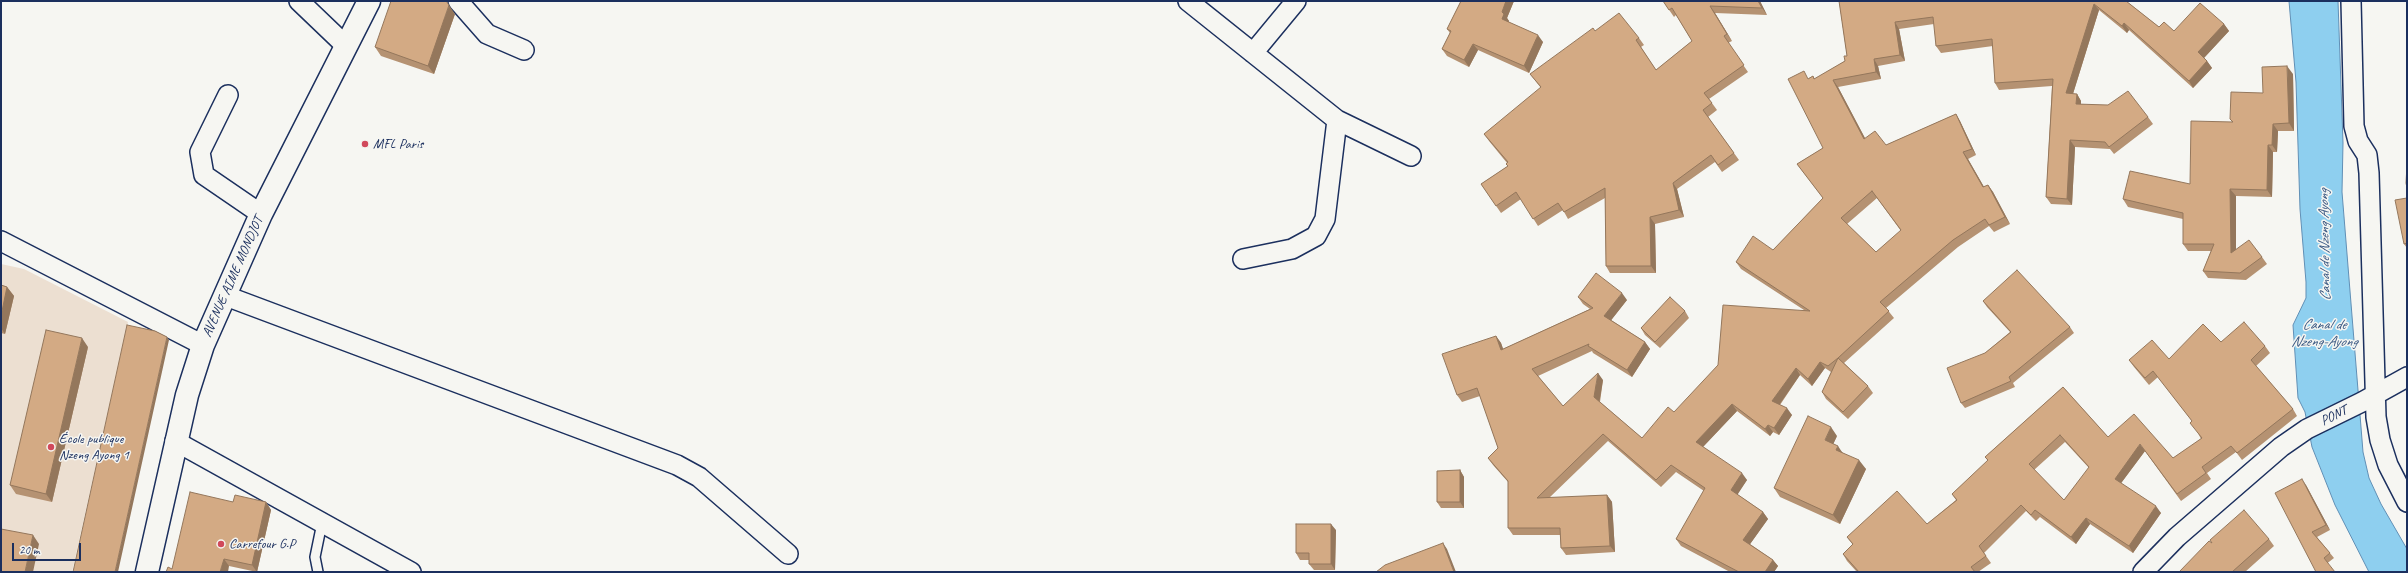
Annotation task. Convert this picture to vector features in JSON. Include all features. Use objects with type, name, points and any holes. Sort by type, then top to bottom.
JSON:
[{"type":"main road","name":"AVENUE AIME MONDJOT","points":[[147,572],[175,441],[187,395],[204,345],[261,214],[345,45],[369,1]]},
{"type":"street","points":[[299,1],[345,45]]},
{"type":"street","points":[[458,1],[487,34],[524,50]]},
{"type":"street","points":[[1188,1],[1337,120],[1411,156]]},
{"type":"street","points":[[1253,53],[1296,1]]},
{"type":"street","points":[[2350,1],[2354,126],[2358,141],[2367,155],[2369,173],[2368,399],[2388,464],[2407,502]]},
{"type":"street","points":[[228,95],[200,152],[204,175],[261,214]]},
{"type":"street","points":[[1243,259],[1292,249],[1316,236],[1325,219],[1337,120]]},
{"type":"street","points":[[1,241],[204,345]]},
{"type":"street","points":[[226,296],[677,464],[699,477],[788,554]]},
{"type":"street","name":"PONT","points":[[2143,572],[2177,536],[2281,447],[2307,429],[2368,399],[2407,377]]},
{"type":"street","points":[[175,441],[411,572]]},
{"type":"lane","points":[[318,572],[315,557],[322,523]]},
{"type":"shaded area","name":"École publique Nzeng Ayong 1","points":[[1,264],[24,269],[128,322],[72,572],[1,572]]},
{"type":"water","name":"Canal de Nzeng-Ayong","points":[[2289,1],[2338,1],[2343,143],[2342,192],[2363,452],[2369,478],[2381,504],[2407,549],[2407,572],[2369,572],[2335,505],[2312,447],[2305,412],[2298,398],[2293,325],[2306,298],[2306,282],[2300,209],[2296,82]]},
{"type":"building","points":[[391,1],[446,1],[449,5],[428,66],[375,47]]},
{"type":"building","points":[[1461,1],[1506,1],[1502,12],[1504,14],[1502,19],[1538,35],[1524,66],[1473,44],[1464,60],[1442,49],[1451,31],[1447,29]]},
{"type":"building","points":[[1663,1],[1758,1],[1762,8],[1710,6],[1727,34],[1724,36],[1744,65],[1704,93],[1712,103],[1703,110],[1734,153],[1718,165],[1711,155],[1673,183],[1679,210],[1650,217],[1651,266],[1606,266],[1605,188],[1564,212],[1558,203],[1533,219],[1516,192],[1496,206],[1481,184],[1508,166],[1506,164],[1508,162],[1484,134],[1541,87],[1530,74],[1593,28],[1595,31],[1619,13],[1639,38],[1636,40],[1656,70],[1692,41],[1672,8],[1669,10]]},
{"type":"building","points":[[1839,1],[2126,1],[2159,27],[2164,22],[2174,31],[2200,3],[2224,24],[2198,52],[2207,61],[2189,81],[2124,23],[2122,26],[2094,4],[2066,93],[2077,94],[2076,104],[2108,105],[2128,91],[2148,117],[2109,147],[2105,142],[2070,140],[2067,199],[2046,197],[2053,79],[1995,83],[1992,39],[1936,46],[1933,17],[1895,22],[1900,55],[1874,59],[1876,72],[1833,80],[1864,139],[1875,131],[1886,145],[1956,114],[1972,149],[1963,152],[1983,187],[1988,185],[2005,217],[1989,225],[1985,219],[1953,240],[1880,302],[1889,311],[1828,366],[1820,362],[1808,379],[1796,368],[1772,401],[1787,408],[1774,428],[1768,425],[1765,429],[1732,404],[1696,442],[1742,473],[1731,490],[1763,512],[1743,540],[1773,560],[1765,572],[1739,572],[1676,539],[1705,488],[1671,465],[1656,480],[1603,434],[1537,498],[1607,495],[1610,546],[1561,548],[1560,528],[1508,528],[1508,481],[1488,458],[1498,448],[1477,388],[1457,395],[1442,354],[1496,336],[1501,350],[1593,308],[1578,297],[1596,273],[1622,293],[1604,316],[1645,342],[1627,370],[1588,346],[1589,344],[1532,369],[1563,406],[1598,373],[1594,397],[1642,438],[1668,407],[1674,412],[1718,365],[1723,305],[1810,311],[1736,262],[1753,236],[1773,250],[1823,198],[1797,164],[1823,148],[1788,79],[1804,71],[1808,79],[1813,76],[1814,79],[1845,61],[1844,56],[1847,56]],"holes":[[[1872,191],[1901,230],[1876,252],[1841,218]]]},
{"type":"building","points":[[2287,66],[2289,123],[2273,124],[2272,145],[2268,145],[2267,190],[2230,189],[2231,253],[2249,240],[2262,257],[2240,273],[2203,271],[2214,244],[2183,244],[2183,213],[2123,199],[2130,171],[2190,184],[2191,121],[2233,122],[2230,119],[2231,92],[2263,93],[2262,67]]},
{"type":"building","points":[[2407,165],[2407,188],[2406,183]]},
{"type":"building","points":[[2407,198],[2407,243],[2404,244],[2395,200]]},
{"type":"building","points":[[2017,270],[2070,327],[2009,377],[2011,381],[1961,403],[1947,368],[1985,353],[2011,332],[1983,301]]},
{"type":"building","points":[[1,285],[7,287],[1,316]]},
{"type":"building","points":[[1670,297],[1685,311],[1655,342],[1641,328]]},
{"type":"building","points":[[2244,322],[2265,346],[2251,360],[2293,409],[2237,453],[2231,446],[2202,467],[2206,473],[2177,494],[2140,444],[2115,479],[2156,506],[2129,546],[2086,518],[2071,537],[2035,510],[2031,515],[2021,505],[1979,546],[1986,556],[1971,567],[1975,572],[1859,572],[1843,554],[1853,544],[1847,537],[1897,491],[1927,524],[1957,500],[1952,494],[1988,460],[1985,457],[2063,387],[2108,437],[2134,414],[2173,458],[2202,438],[2190,423],[2192,421],[2153,371],[2145,378],[2129,360],[2152,340],[2169,359],[2203,324],[2221,342]],"holes":[[[2060,435],[2089,467],[2064,500],[2029,464]]]},
{"type":"building","points":[[127,325],[155,331],[167,337],[115,572],[73,572]]},
{"type":"building","points":[[46,330],[82,338],[46,494],[10,485]]},
{"type":"building","points":[[1838,358],[1868,386],[1843,412],[1822,392]]},
{"type":"building","points":[[1808,416],[1831,427],[1825,440],[1838,446],[1836,450],[1859,460],[1833,515],[1774,488]]},
{"type":"building","points":[[1460,470],[1460,502],[1437,502],[1437,471]]},
{"type":"building","points":[[2302,479],[2326,525],[2312,532],[2330,553],[2324,558],[2335,572],[2316,572],[2275,493]]},
{"type":"building","points":[[190,492],[233,502],[235,495],[266,502],[252,565],[224,559],[220,572],[166,572],[168,567],[172,569]]},
{"type":"building","points":[[2244,510],[2269,539],[2232,572],[2179,572],[2209,541],[2212,543],[2210,540]]},
{"type":"building","points":[[1296,524],[1331,524],[1331,564],[1309,564],[1309,553],[1296,553]]},
{"type":"building","points":[[1,529],[33,535],[25,572],[1,572]]},
{"type":"building","points":[[1443,543],[1454,572],[1376,572],[1385,565]]},
{"type":"place","name":"MFL Paris","points":[[365,144]]},
{"type":"place","name":"École publique Nzeng Ayong 1","points":[[51,447]]},
{"type":"place","name":"Carrefour G.P","points":[[221,544]]},
{"type":"water label","name":"Canal de Nzeng Ayong","points":[[2325,245]]}]
